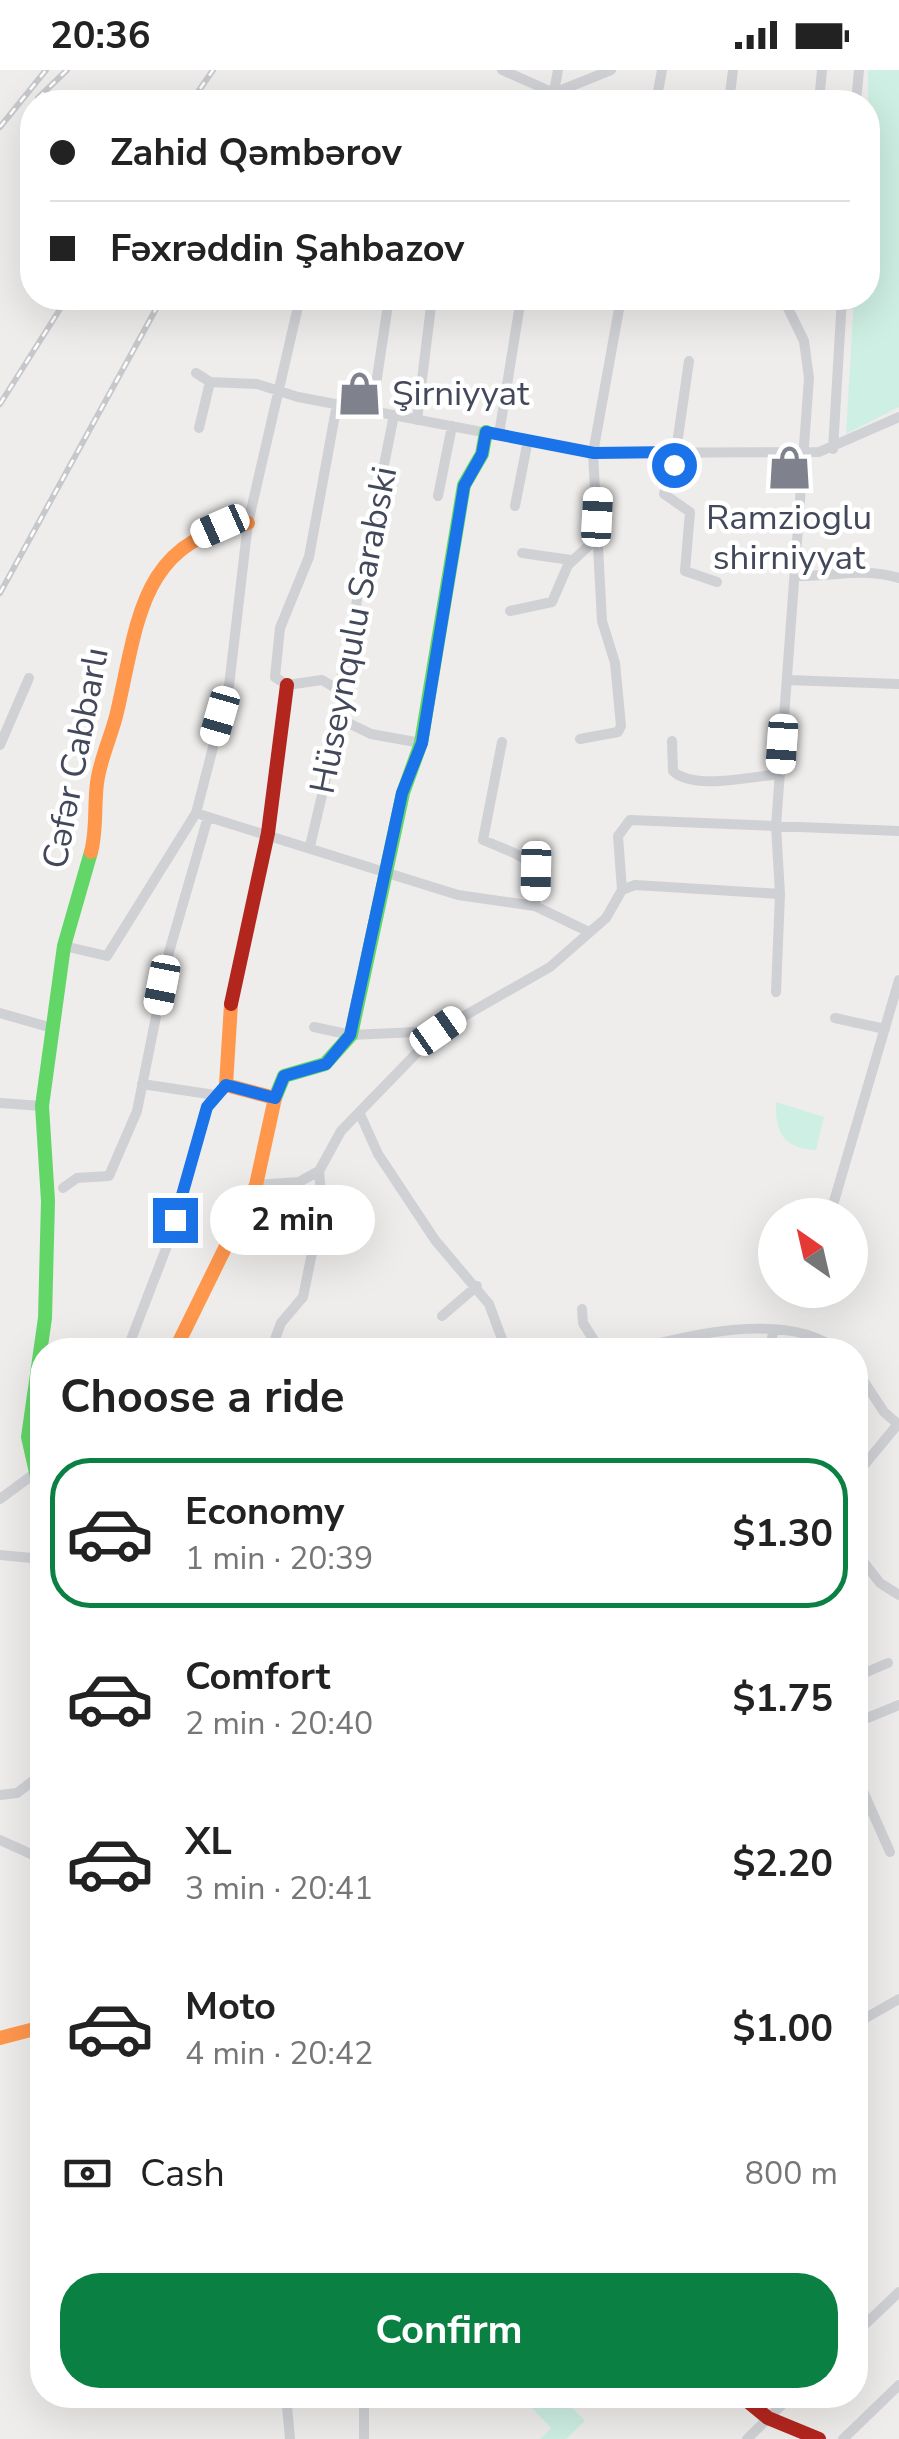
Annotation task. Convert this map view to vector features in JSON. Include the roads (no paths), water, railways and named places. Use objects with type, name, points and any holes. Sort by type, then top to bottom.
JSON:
[{"type":"street","points":[[502,70],[538,90]]},
{"type":"street","points":[[570,90],[611,70]]},
{"type":"street","points":[[63,1188],[78,1178],[109,1176],[137,1111],[168,952],[229,686],[248,522],[298,310]]},
{"type":"street","points":[[372,411],[387,310]]},
{"type":"street","points":[[417,420],[431,310]]},
{"type":"street","points":[[181,1338],[256,1185],[275,1098],[284,1076],[326,1064],[350,1035],[402,793],[422,743],[464,486],[492,433],[518,310]]},
{"type":"street","points":[[580,739],[600,739],[621,726],[615,663],[602,620],[594,453],[619,310]]},
{"type":"street","points":[[776,992],[780,894],[776,826],[805,452],[807,356],[789,310]]},
{"type":"street","points":[[834,449],[841,310]]},
{"type":"street","points":[[689,361],[664,494],[690,512],[685,571],[717,582]]},
{"type":"street","points":[[196,373],[210,382],[248,382],[281,394],[594,453],[834,449],[899,418]]},
{"type":"street","points":[[199,428],[210,382]]},
{"type":"street","points":[[337,404],[309,557],[280,628],[275,678],[287,685],[322,680],[339,690]]},
{"type":"street","name":"Hüseynqulu Sarabski","points":[[310,846],[340,718],[339,690],[394,415]]},
{"type":"street","points":[[438,496],[452,426]]},
{"type":"street","points":[[516,506],[528,440]]},
{"type":"street","name":"Cəfər Cabbarlı","points":[[41,1338],[48,1201],[42,1164],[42,1106],[64,946],[92,844],[97,780],[118,708],[130,637],[166,561],[189,541],[220,526],[248,522]]},
{"type":"street","points":[[510,611],[552,602],[570,560],[596,539]]},
{"type":"street","points":[[522,553],[570,560]]},
{"type":"street","points":[[796,576],[841,577],[868,570],[899,578]]},
{"type":"street","points":[[0,745],[30,678]]},
{"type":"street","points":[[787,680],[899,684]]},
{"type":"street","points":[[132,1338],[167,1246],[207,1107],[220,1090],[230,1008],[268,832],[287,685]]},
{"type":"street","points":[[340,718],[371,734],[422,743]]},
{"type":"street","points":[[672,741],[673,771],[683,778],[746,782],[780,774]]},
{"type":"street","points":[[502,742],[483,840],[529,860],[536,871],[535,906]]},
{"type":"street","points":[[202,815],[268,832],[458,895],[535,906],[589,932]]},
{"type":"street","points":[[64,946],[107,956],[202,815]]},
{"type":"street","points":[[256,1185],[299,1182],[319,1171],[341,1131],[438,1031],[550,967],[606,918],[622,890],[618,836],[630,820],[899,832]]},
{"type":"street","points":[[622,890],[635,885],[780,894]]},
{"type":"street","points":[[835,1198],[899,980]]},
{"type":"street","points":[[0,1013],[52,1028]]},
{"type":"street","points":[[835,1018],[885,1028]]},
{"type":"street","points":[[314,1027],[350,1035],[438,1031]]},
{"type":"street","points":[[142,1084],[275,1098]]},
{"type":"street","points":[[0,1103],[42,1106]]},
{"type":"street","points":[[360,1114],[378,1154],[435,1240],[489,1304],[502,1338]]},
{"type":"street","points":[[276,1338],[281,1323],[302,1298],[322,1204],[319,1171]]},
{"type":"street","points":[[442,1316],[476,1286]]},
{"type":"street","points":[[582,1309],[583,1323],[592,1338]]},
{"type":"street","points":[[683,1338],[715,1330],[808,1332],[818,1338]]},
{"type":"street","points":[[772,1338],[773,1332]]},
{"type":"street","points":[[868,1388],[884,1412],[898,1424],[868,1460]]},
{"type":"street","points":[[0,1499],[30,1477]]},
{"type":"street","points":[[0,1555],[30,1558]]},
{"type":"street","points":[[868,1568],[899,1595]]},
{"type":"street","points":[[868,1671],[888,1663]]},
{"type":"street","points":[[868,1718],[899,1705]]},
{"type":"street","points":[[0,1795],[16,1792],[30,1782]]},
{"type":"street","points":[[868,1802],[890,1852]]},
{"type":"street","points":[[0,1840],[30,1854]]},
{"type":"street","points":[[868,2016],[899,1998]]},
{"type":"street","points":[[0,2038],[30,2030]]},
{"type":"street","points":[[868,2322],[899,2292]]},
{"type":"street","points":[[842,2439],[899,2384]]},
{"type":"street","points":[[287,2408],[290,2439]]},
{"type":"street","points":[[364,2408],[364,2439]]},
{"type":"street","points":[[756,2408],[792,2435],[819,2439]]},
{"type":"street","points":[[747,2439],[778,2408]]},
{"type":"railway","points":[[30,90],[46,70]]},
{"type":"railway","points":[[46,90],[67,70]]},
{"type":"railway","points":[[199,90],[213,70]]},
{"type":"railway","points":[[0,127],[20,102]]},
{"type":"railway","points":[[0,404],[59,310]]},
{"type":"railway","points":[[0,593],[155,310]]},
{"type":"place","name":"Şirniyyat","points":[[359,393]]},
{"type":"place","name":"Ramzioglu shirniyyat","points":[[789,467]]}]
